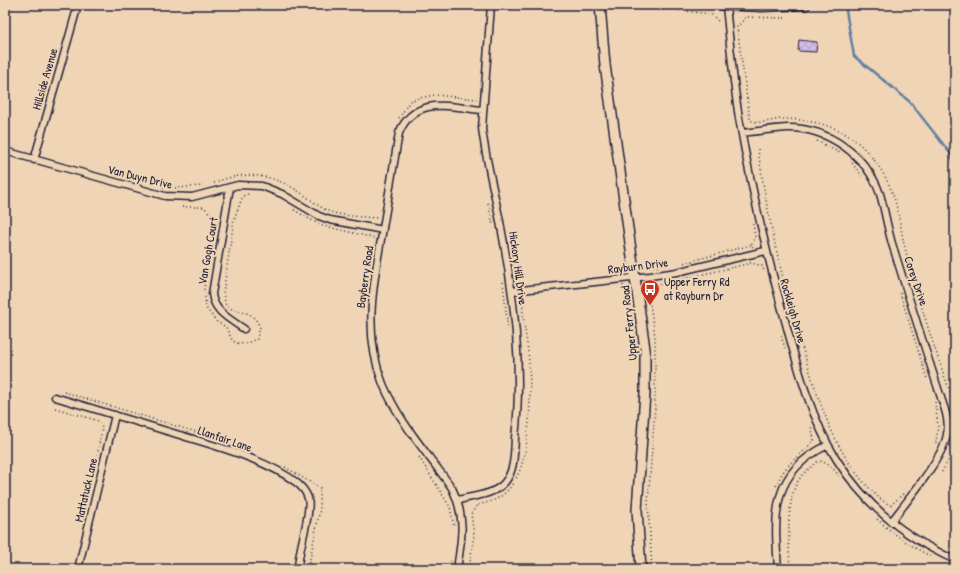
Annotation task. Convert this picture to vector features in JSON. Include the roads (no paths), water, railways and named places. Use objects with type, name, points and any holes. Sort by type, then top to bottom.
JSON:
[{"type":"main road","name":"Upper Ferry Road","points":[[600,5],[604,65],[636,278],[646,366],[637,510],[641,569]]},
{"type":"street","name":"Hillside Avenue","points":[[34,160],[78,5]]},
{"type":"street","name":"Hickory Hill Drive","points":[[458,500],[498,489],[508,478],[511,471],[518,399],[516,334],[512,291],[502,232],[484,148],[480,110],[491,5]]},
{"type":"street","points":[[723,5],[762,7],[806,5]]},
{"type":"street","name":"Rockleigh Drive","points":[[723,5],[742,133],[765,251],[796,361],[828,445],[857,488],[891,522],[918,541],[955,560]]},
{"type":"street","name":"Bayberry Road","points":[[457,569],[463,524],[458,500],[452,488],[394,406],[377,366],[371,335],[370,316],[371,298],[399,133],[408,118],[414,112],[430,106],[480,110]]},
{"type":"street","name":"Corey Drive","points":[[742,133],[787,128],[814,132],[827,136],[848,149],[858,159],[871,176],[880,195],[894,252],[946,410],[948,433],[945,445],[934,464],[891,522]]},
{"type":"street","name":"Van Duyn Drive","points":[[5,151],[165,196],[192,197],[230,187],[251,185],[262,186],[282,194],[318,216],[330,220],[383,230]]},
{"type":"street","name":"Van Gogh Court","points":[[230,187],[212,294],[215,306],[219,312],[244,329]]},
{"type":"street","name":"Rayburn Drive","points":[[512,291],[636,278],[677,272],[765,251]]},
{"type":"street","name":"Llanfair Lane","points":[[55,397],[242,456],[299,484],[308,497],[309,512],[299,549],[298,569]]},
{"type":"street","name":"Mattatuck Lane","points":[[80,568],[115,415]]},
{"type":"street","points":[[778,569],[777,513],[781,490],[793,470],[802,460],[811,453],[828,445]]},
{"type":"waterway","points":[[845,5],[854,56],[910,102],[950,153],[955,165]]},
{"type":"place","name":"Upper Ferry Rd at Rayburn Dr","points":[[650,306]]}]
